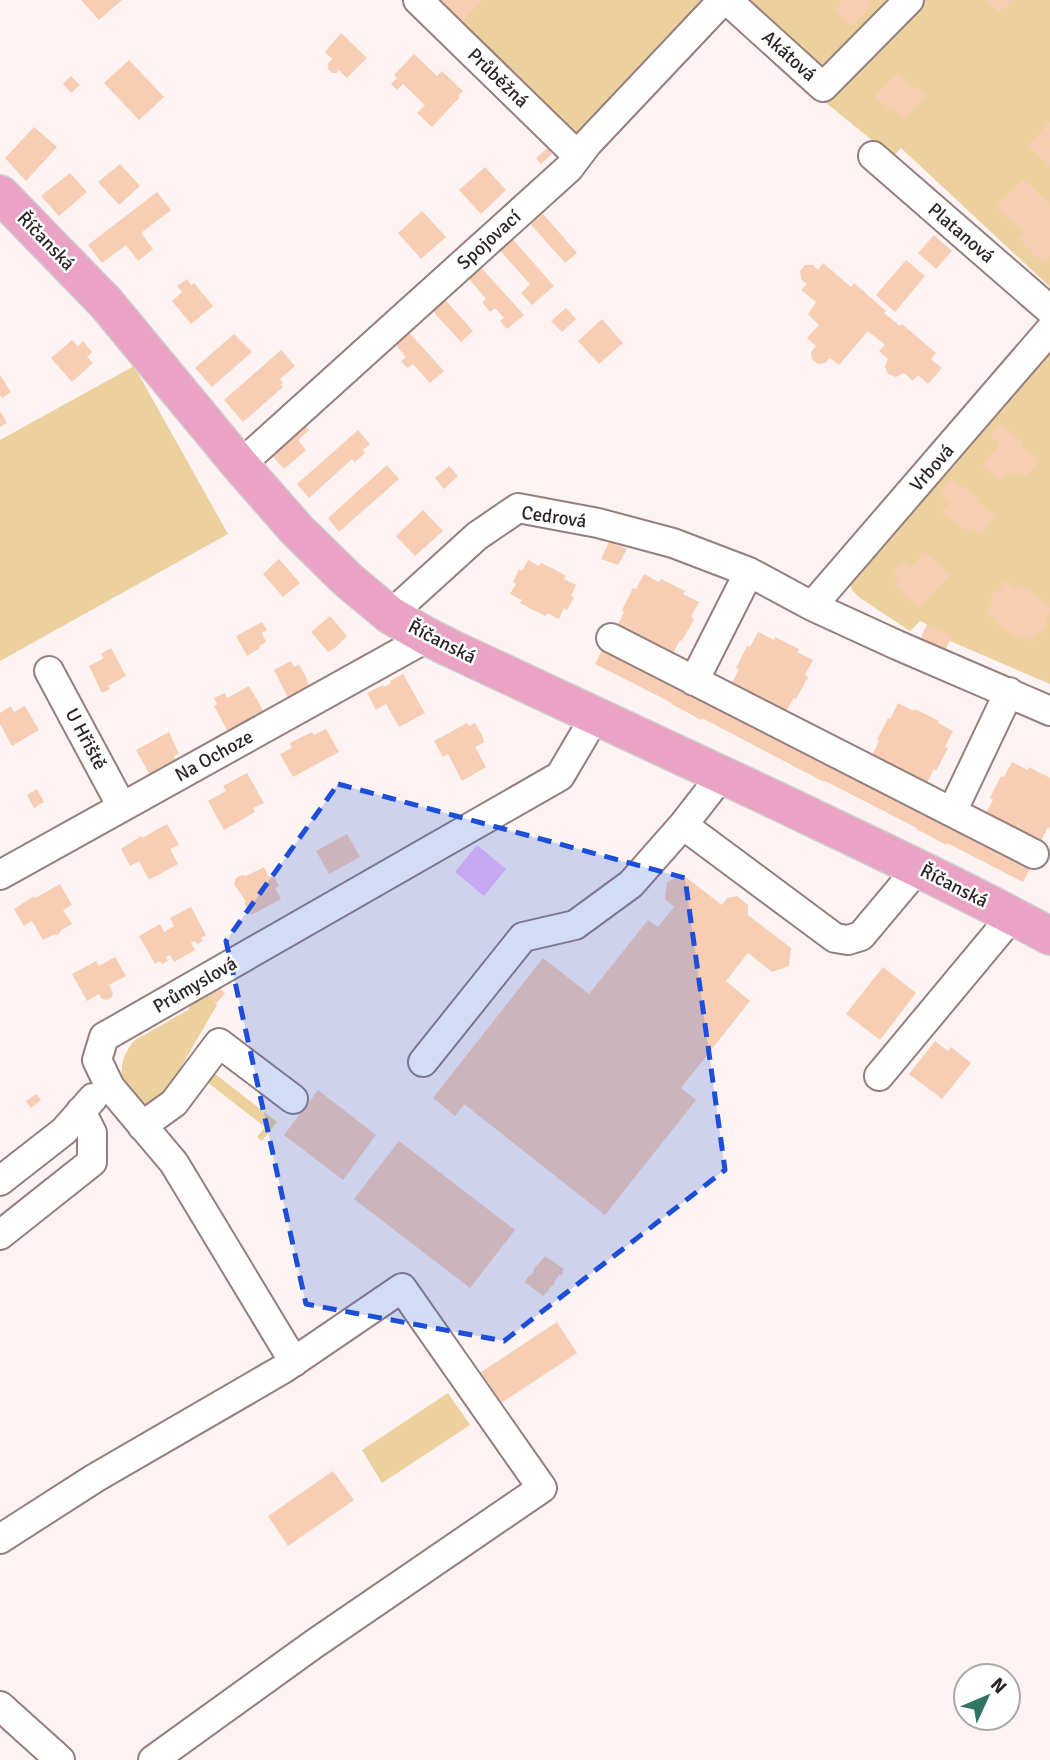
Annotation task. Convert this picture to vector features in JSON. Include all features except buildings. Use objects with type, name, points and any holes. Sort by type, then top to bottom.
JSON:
[{"type":"main road","name":"Říčanská","points":[[0,194],[106,303],[297,530],[348,580],[390,615],[428,637],[1039,926]]},
{"type":"street","name":"Průběžná","points":[[418,0],[578,156]]},
{"type":"street","name":"Spojovací","points":[[240,465],[569,168],[725,0]]},
{"type":"street","name":"Akátová","points":[[725,0],[823,87],[909,0]]},
{"type":"street","name":"Platanová","points":[[873,156],[1050,310]]},
{"type":"street","name":"Vrbová","points":[[812,606],[1050,330]]},
{"type":"street","name":"Cedrová","points":[[390,615],[477,536],[518,508],[598,523],[673,543],[748,572],[812,606],[1050,711]]},
{"type":"street","points":[[694,681],[748,572]]},
{"type":"street","name":"Na Ochoze","points":[[0,875],[428,637]]},
{"type":"street","points":[[611,638],[1034,854]]},
{"type":"street","name":"U Hřiště","points":[[50,671],[122,807]]},
{"type":"street","points":[[952,812],[1009,692]]},
{"type":"street","name":"Průmyslová","points":[[294,1362],[174,1163],[110,1087],[97,1060],[104,1037],[560,776],[596,715]]},
{"type":"street","points":[[423,1062],[523,937],[575,925],[631,884],[683,825],[722,775]]},
{"type":"street","points":[[683,825],[835,938],[848,940],[861,936],[918,868]]},
{"type":"street","name":"Říčanská","points":[[879,1076],[1039,926]]},
{"type":"street","points":[[142,1126],[174,1103],[219,1043],[293,1099]]},
{"type":"street","points":[[0,1181],[64,1131],[90,1100],[110,1087]]},
{"type":"street","points":[[0,1235],[92,1162],[92,1133],[80,1111]]},
{"type":"street","points":[[0,1539],[95,1478],[294,1362],[402,1288],[542,1488],[314,1644],[153,1760]]},
{"type":"street","points":[[0,1706],[60,1760]]},
{"type":"highlighted area","points":[[338,784],[685,878],[725,1170],[504,1341],[306,1304],[226,941]]},
{"type":"shaded area","points":[[436,0],[706,0],[578,134]]},
{"type":"shaded area","points":[[741,0],[895,0],[821,74]]},
{"type":"shaded area","points":[[924,0],[1050,0],[1050,287],[901,148],[890,160],[873,141],[825,102]]},
{"type":"shaded area","points":[[1050,343],[1050,684],[950,641],[951,636],[920,621],[910,631],[860,598],[852,590],[850,583]]},
{"type":"shaded area","points":[[134,366],[228,534],[0,661],[0,440]]},
{"type":"shaded area","points":[[477,845],[506,869],[484,896],[455,872]]},
{"type":"shaded area","points":[[214,983],[221,988],[212,998],[217,1005],[164,1096],[150,1107],[140,1102],[131,1095],[123,1078],[122,1068],[128,1049],[135,1040],[188,1010],[198,992]]},
{"type":"shaded area","points":[[214,1073],[277,1122],[262,1141],[257,1137],[265,1127],[207,1082]]},
{"type":"shaded area","points":[[448,1393],[470,1425],[382,1483],[362,1450]]}]
